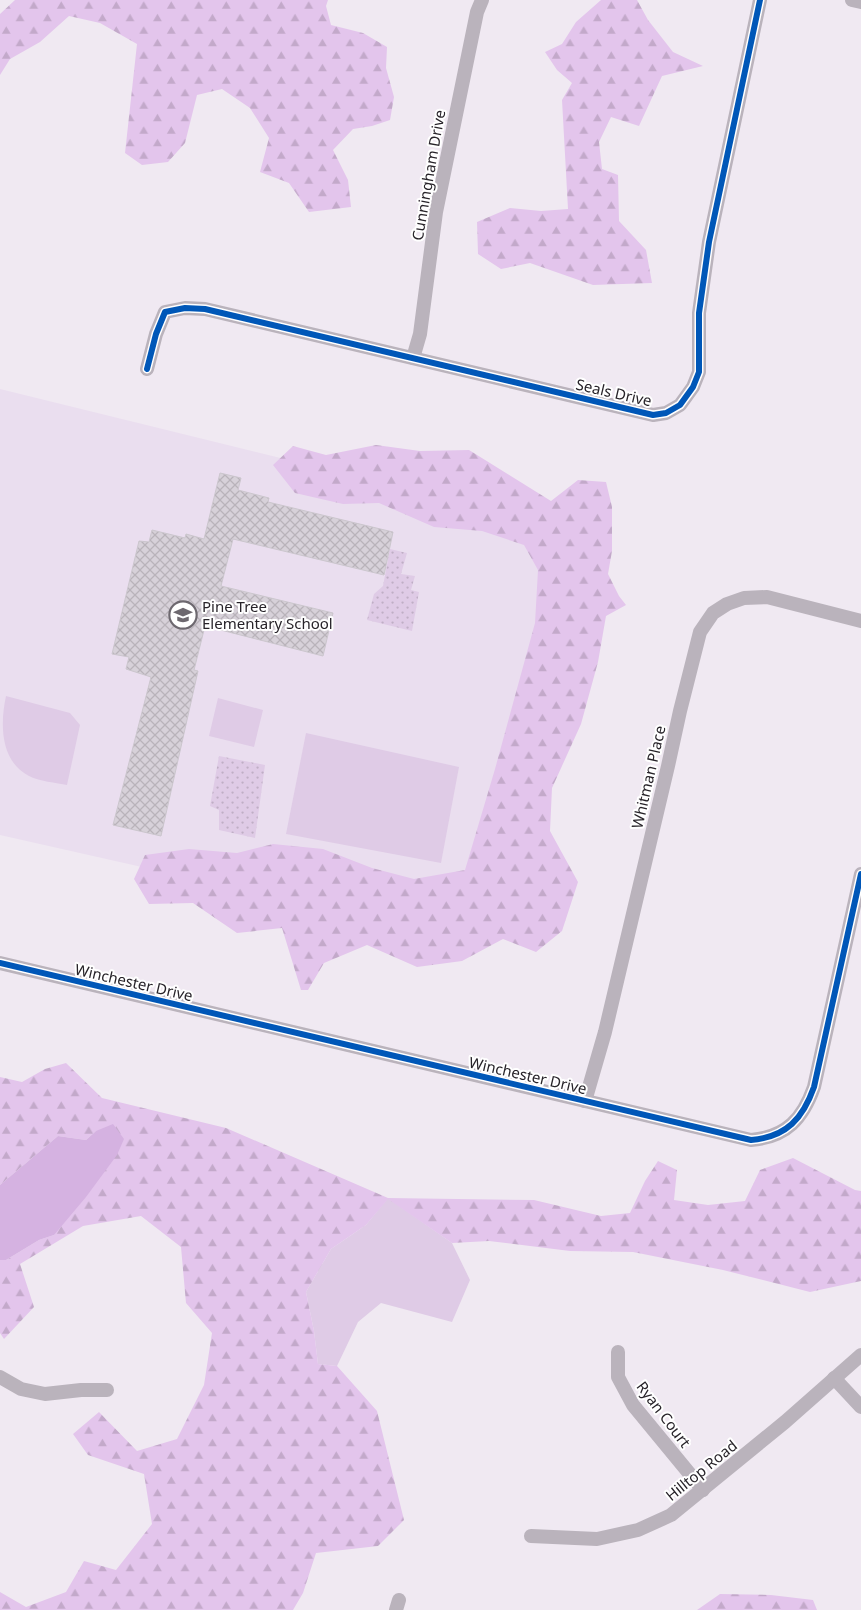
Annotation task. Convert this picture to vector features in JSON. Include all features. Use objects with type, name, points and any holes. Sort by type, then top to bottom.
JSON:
[{"type":"street","name":"Cunningham Drive","points":[[413,358],[420,334],[436,212],[477,12],[482,0]]},
{"type":"street","name":"Seals Drive","points":[[147,370],[164,312],[185,308],[205,309],[653,415],[666,413],[680,405],[693,387],[699,372],[699,313],[708,242],[760,0]]},
{"type":"street","points":[[852,0],[861,2]]},
{"type":"street","name":"Whitman Place","points":[[585,1101],[605,1032],[700,632],[714,613],[726,604],[744,598],[767,597],[861,620]]},
{"type":"street","name":"Winchester Drive","points":[[0,963],[751,1140],[764,1139],[788,1127],[801,1116],[808,1104],[814,1087],[861,874]]},
{"type":"street","name":"Ryan Court","points":[[618,1352],[618,1377],[633,1405],[703,1490]]},
{"type":"street","name":"Hilltop Road","points":[[531,1536],[598,1539],[638,1530],[671,1516],[785,1422],[861,1354]]},
{"type":"street","points":[[0,1377],[21,1389],[45,1394],[81,1390],[107,1390]]},
{"type":"street","points":[[834,1378],[861,1407]]},
{"type":"shaded area","points":[[0,389],[570,529],[483,944],[0,835]]},
{"type":"shaded area","points":[[390,549],[407,553],[401,574],[415,576],[411,590],[419,592],[412,631],[367,620],[374,594],[383,586]]},
{"type":"shaded area","points":[[6,696],[70,713],[80,725],[67,785],[33,778],[19,769],[12,761],[4,741],[3,718]]},
{"type":"shaded area","points":[[218,698],[263,710],[254,747],[209,736]]},
{"type":"shaded area","points":[[306,733],[459,767],[441,863],[286,834]]},
{"type":"shaded area","points":[[219,756],[265,765],[255,838],[219,830],[219,810],[210,806]]},
{"type":"shaded area","points":[[113,1124],[124,1139],[117,1155],[86,1197],[54,1235],[39,1240],[6,1260],[0,1260],[0,1185],[58,1136],[86,1140],[96,1131]]},
{"type":"shaded area","points":[[388,1198],[452,1243],[470,1280],[452,1322],[381,1303],[358,1322],[337,1366],[318,1364],[306,1292],[331,1249],[366,1225]]},
{"type":"green space","points":[[15,0],[328,0],[326,6],[331,25],[363,33],[387,47],[386,68],[394,97],[390,120],[372,126],[353,129],[333,150],[348,180],[351,207],[309,212],[289,183],[260,172],[269,138],[250,108],[222,89],[197,95],[185,143],[168,162],[142,165],[125,153],[137,44],[100,23],[69,16],[40,42],[10,59],[0,75],[0,14]]},
{"type":"green space","points":[[601,0],[637,0],[648,20],[673,52],[703,66],[662,76],[639,126],[611,117],[599,142],[602,169],[618,175],[619,221],[646,250],[652,283],[593,285],[530,263],[501,269],[478,254],[477,222],[510,208],[541,211],[568,209],[562,100],[572,83],[557,70],[545,52],[562,44],[576,22]]},
{"type":"green space","points":[[376,445],[420,451],[469,450],[551,501],[578,480],[606,482],[612,507],[612,551],[608,574],[619,596],[626,605],[606,616],[598,662],[581,724],[552,788],[550,831],[578,882],[562,931],[536,952],[503,939],[462,961],[417,967],[367,945],[324,963],[308,990],[301,990],[282,928],[237,933],[193,903],[149,904],[134,879],[145,855],[189,849],[237,853],[273,844],[323,849],[372,868],[414,879],[465,870],[535,623],[538,570],[524,545],[482,531],[434,527],[379,503],[343,504],[295,493],[273,465],[293,446],[326,455]]},
{"type":"green space","points":[[66,1063],[102,1098],[226,1128],[388,1198],[534,1200],[601,1216],[630,1213],[645,1181],[658,1161],[677,1170],[674,1200],[708,1205],[745,1201],[760,1170],[793,1158],[855,1190],[861,1191],[861,1281],[810,1292],[723,1270],[633,1252],[570,1251],[489,1241],[452,1243],[388,1199],[366,1225],[331,1249],[306,1292],[318,1364],[337,1366],[377,1411],[404,1520],[378,1546],[316,1553],[303,1593],[293,1610],[0,1610],[0,1592],[26,1607],[66,1592],[84,1561],[116,1570],[152,1524],[144,1474],[88,1455],[73,1434],[99,1412],[137,1451],[177,1439],[204,1385],[212,1333],[186,1303],[181,1247],[141,1216],[83,1226],[20,1264],[34,1307],[4,1339],[0,1333],[0,1260],[6,1260],[39,1240],[54,1235],[96,1131],[86,1140],[58,1136],[0,1185],[0,1077],[22,1082],[45,1069]]},
{"type":"green space","points":[[720,1594],[771,1595],[813,1600],[817,1610],[697,1610]]},
{"type":"building","points":[[220,473],[241,478],[238,490],[269,498],[268,502],[393,532],[384,575],[233,539],[221,586],[333,613],[323,656],[205,626],[194,670],[198,671],[161,836],[113,825],[151,677],[126,669],[129,657],[112,654],[139,541],[149,542],[152,530],[185,538],[186,534],[204,539]]},
{"type":"cycle path","points":[[147,369],[156,334],[165,312],[185,308],[205,309],[653,415],[666,413],[680,405],[693,387],[699,372],[699,313],[709,242],[760,0]]},
{"type":"cycle path","points":[[0,963],[751,1140],[774,1135],[784,1130],[799,1117],[810,1098],[861,874]]},
{"type":"place","name":"Pine Tree Elementary School","points":[[183,615]]}]
